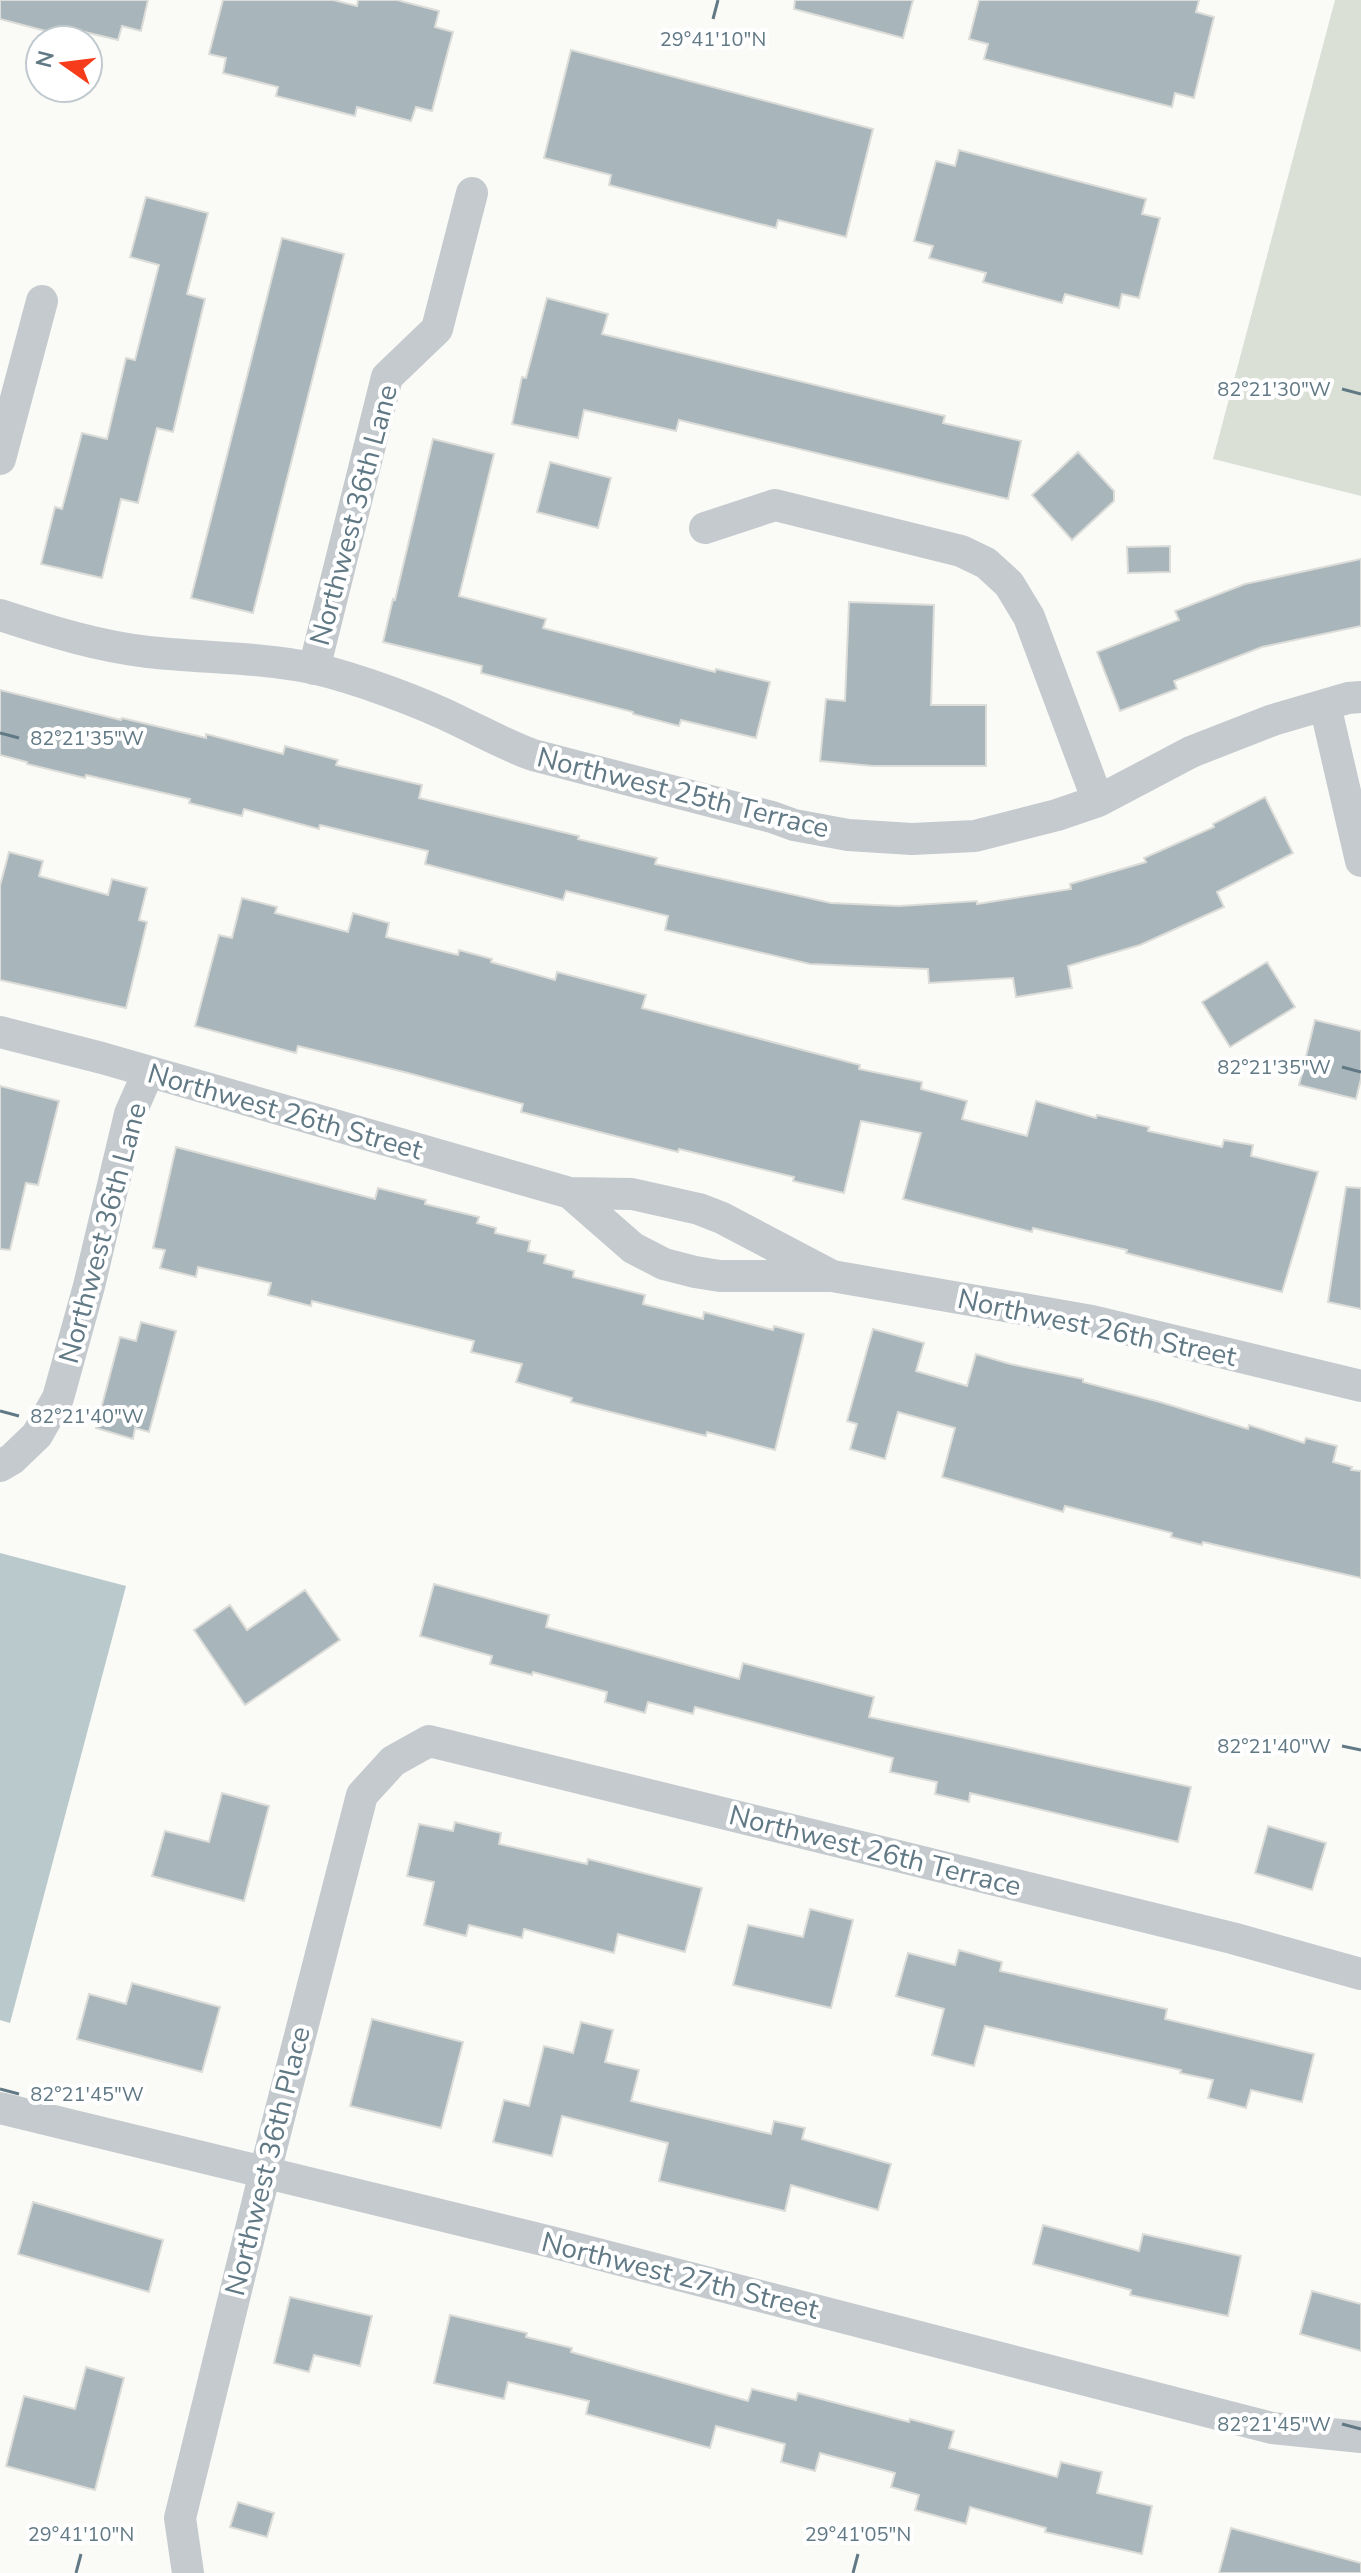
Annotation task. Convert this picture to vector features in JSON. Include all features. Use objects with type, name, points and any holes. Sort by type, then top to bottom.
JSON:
[{"type":"street","name":"Northwest 36th Lane","points":[[314,669],[387,377],[437,329],[472,193]]},
{"type":"street","points":[[0,459],[42,301]]},
{"type":"street","points":[[705,528],[775,505],[961,551],[986,563],[1009,584],[1029,617],[1098,801]]},
{"type":"street","name":"Northwest 25th Terrace","points":[[0,615],[69,638],[146,652],[253,659],[314,669],[388,692],[460,721],[497,742],[533,755],[794,825],[848,835],[912,839],[975,836],[1057,815],[1098,801],[1191,752],[1273,720],[1361,697]]},
{"type":"street","points":[[1325,705],[1361,861]]},
{"type":"street","name":"Northwest 26th Street","points":[[0,1032],[102,1058],[570,1193],[632,1194],[699,1209],[832,1276]]},
{"type":"street","name":"Northwest 36th Lane","points":[[0,1466],[37,1435],[58,1398],[89,1286],[130,1114],[148,1073]]},
{"type":"street","name":"Northwest 26th Street","points":[[570,1193],[633,1248],[664,1264],[720,1276],[832,1276],[1092,1321],[1361,1386]]},
{"type":"street","name":"Northwest 26th Terrace","points":[[393,1761],[429,1741],[1232,1938],[1361,1974]]},
{"type":"street","name":"Northwest 36th Place","points":[[188,2573],[180,2518],[265,2172],[362,1795],[393,1761]]},
{"type":"street","name":"Northwest 27th Street","points":[[0,2108],[566,2246],[1272,2428],[1361,2437]]},
{"type":"shaded area","points":[[1335,0],[1361,0],[1361,496],[1213,459]]},
{"type":"shaded area","points":[[0,1553],[126,1586],[10,2023],[0,2020]]},
{"type":"building","points":[[0,0],[148,0],[141,31],[122,26],[118,40],[104,37],[104,24],[24,25],[0,19]]},
{"type":"building","points":[[223,0],[333,0],[357,6],[358,0],[397,0],[439,11],[435,27],[453,32],[432,111],[416,107],[411,121],[357,107],[355,116],[276,96],[278,87],[223,73],[226,58],[209,54]]},
{"type":"building","points":[[795,0],[913,0],[903,38],[794,9]]},
{"type":"building","points":[[979,0],[1199,0],[1196,12],[1214,17],[1194,98],[1175,93],[1172,107],[984,59],[988,44],[969,39]]},
{"type":"building","points":[[571,50],[873,129],[846,237],[778,220],[776,228],[609,185],[611,175],[544,158]]},
{"type":"building","points":[[959,150],[1146,199],[1142,214],[1160,218],[1139,298],[1122,294],[1119,308],[1065,294],[1062,303],[983,282],[986,273],[929,258],[933,246],[914,241],[936,161],[955,166]]},
{"type":"building","points":[[146,197],[208,213],[187,294],[205,299],[173,432],[157,428],[138,503],[121,499],[102,578],[41,564],[55,507],[62,509],[82,433],[107,439],[126,358],[135,360],[159,265],[130,257]]},
{"type":"building","points":[[282,238],[344,254],[253,613],[191,598]]},
{"type":"building","points":[[547,298],[608,314],[602,334],[945,416],[943,423],[1021,441],[1008,499],[679,420],[676,431],[584,410],[578,438],[512,424],[522,377],[526,378]]},
{"type":"building","points":[[433,439],[494,454],[459,596],[546,619],[543,628],[715,672],[716,669],[770,682],[756,738],[681,720],[679,726],[481,673],[482,666],[383,642]]},
{"type":"building","points":[[1078,452],[1114,491],[1114,501],[1072,540],[1032,495]]},
{"type":"building","points":[[550,462],[611,478],[598,528],[537,512]]},
{"type":"building","points":[[1170,546],[1170,572],[1128,573],[1127,547]]},
{"type":"building","points":[[1361,559],[1361,626],[1262,647],[1174,681],[1177,689],[1120,711],[1097,652],[1179,620],[1175,611],[1245,584]]},
{"type":"building","points":[[849,602],[934,605],[931,705],[986,705],[986,766],[873,766],[820,761],[826,699],[845,701]]},
{"type":"building","points":[[0,690],[121,720],[206,738],[206,734],[283,754],[285,746],[338,760],[336,765],[422,785],[419,798],[579,836],[578,839],[657,858],[655,864],[831,903],[899,906],[977,901],[977,904],[1071,889],[1070,884],[1146,862],[1144,858],[1214,827],[1213,824],[1265,797],[1293,853],[1217,892],[1224,907],[1140,945],[1068,966],[1072,988],[1016,997],[1013,978],[929,983],[928,969],[810,964],[665,930],[668,916],[566,891],[563,900],[425,864],[428,851],[320,825],[319,829],[244,809],[242,816],[189,803],[190,799],[27,764],[0,755]]},
{"type":"building","points":[[9,852],[43,861],[39,876],[108,895],[112,879],[147,888],[139,920],[147,922],[126,1008],[0,980],[0,886]]},
{"type":"building","points":[[242,898],[277,907],[275,913],[348,932],[353,913],[389,923],[386,937],[458,955],[459,950],[555,980],[557,972],[646,995],[642,1008],[860,1065],[859,1069],[922,1082],[921,1089],[967,1101],[962,1119],[1027,1136],[1036,1101],[1222,1147],[1224,1140],[1253,1145],[1251,1156],[1318,1172],[1282,1292],[1126,1253],[1127,1250],[1033,1228],[1032,1232],[903,1199],[921,1133],[861,1121],[844,1193],[793,1181],[794,1177],[679,1149],[678,1152],[521,1112],[523,1104],[408,1073],[298,1046],[296,1053],[195,1026],[219,935],[232,938]]},
{"type":"building","points":[[1267,962],[1295,1007],[1230,1047],[1202,1002]]},
{"type":"building","points":[[1315,1020],[1361,1031],[1361,1079],[1356,1099],[1299,1085]]},
{"type":"building","points":[[0,1086],[59,1101],[38,1185],[26,1183],[10,1250],[0,1249]]},
{"type":"building","points":[[176,1147],[375,1199],[378,1188],[426,1200],[425,1204],[479,1217],[477,1223],[496,1228],[495,1233],[530,1241],[528,1251],[546,1255],[544,1263],[574,1271],[573,1277],[645,1295],[643,1304],[703,1319],[704,1312],[773,1330],[774,1326],[804,1334],[775,1450],[571,1402],[572,1398],[516,1382],[522,1364],[471,1352],[474,1341],[312,1301],[311,1306],[268,1295],[271,1283],[198,1267],[196,1277],[160,1268],[165,1250],[153,1248]]},
{"type":"building","points":[[1346,1187],[1361,1188],[1361,1309],[1328,1302]]},
{"type":"building","points":[[141,1322],[176,1331],[149,1432],[135,1428],[133,1439],[96,1428],[120,1337],[136,1341]]},
{"type":"building","points":[[873,1329],[924,1343],[916,1371],[967,1386],[976,1354],[1083,1379],[1083,1382],[1248,1429],[1249,1425],[1304,1443],[1306,1438],[1337,1446],[1333,1462],[1361,1471],[1361,1578],[1203,1542],[1202,1545],[1171,1537],[1172,1533],[1065,1506],[1063,1512],[942,1477],[955,1428],[898,1412],[885,1459],[850,1449],[857,1424],[847,1421]]},
{"type":"building","points":[[434,1584],[549,1615],[546,1627],[739,1679],[743,1663],[874,1697],[869,1717],[1191,1787],[1178,1842],[970,1793],[969,1802],[935,1794],[937,1782],[890,1772],[893,1758],[695,1707],[693,1714],[648,1702],[645,1713],[605,1702],[607,1692],[490,1664],[492,1656],[420,1636]]},
{"type":"building","points":[[305,1590],[340,1640],[245,1705],[194,1630],[230,1605],[247,1630]]},
{"type":"building","points":[[222,1793],[269,1806],[244,1901],[152,1876],[165,1831],[209,1842]]},
{"type":"building","points":[[455,1822],[501,1833],[499,1844],[587,1864],[588,1859],[702,1888],[685,1952],[618,1934],[614,1953],[524,1929],[522,1938],[469,1925],[466,1936],[424,1925],[434,1882],[407,1876],[419,1824],[453,1831]]},
{"type":"building","points":[[1268,1826],[1326,1843],[1312,1890],[1255,1873]]},
{"type":"building","points":[[810,1909],[853,1920],[831,2008],[733,1985],[748,1925],[803,1937]]},
{"type":"building","points":[[959,1950],[1002,1962],[1000,1971],[1167,2009],[1165,2019],[1314,2054],[1302,2102],[1251,2090],[1246,2108],[1208,2098],[1213,2080],[985,2026],[974,2066],[932,2055],[944,2009],[896,1996],[908,1953],[955,1965]]},
{"type":"building","points":[[132,1983],[220,2007],[202,2072],[77,2039],[89,1994],[126,2004]]},
{"type":"building","points":[[372,2019],[463,2042],[441,2128],[350,2106]]},
{"type":"building","points":[[581,2022],[613,2030],[605,2062],[639,2070],[631,2101],[771,2134],[774,2121],[805,2128],[802,2139],[891,2164],[878,2210],[791,2185],[785,2211],[659,2181],[668,2143],[562,2116],[552,2156],[493,2142],[504,2100],[529,2106],[544,2046],[573,2053]]},
{"type":"building","points":[[33,2202],[163,2240],[149,2292],[18,2254]]},
{"type":"building","points":[[1043,2225],[1139,2251],[1143,2234],[1241,2256],[1228,2316],[1130,2295],[1131,2290],[1033,2264]]},
{"type":"building","points":[[1312,2291],[1361,2304],[1361,2351],[1300,2334]]},
{"type":"building","points":[[290,2297],[372,2316],[360,2366],[314,2355],[309,2372],[274,2363]]},
{"type":"building","points":[[450,2315],[527,2333],[526,2337],[572,2348],[571,2352],[748,2401],[752,2389],[796,2400],[798,2393],[909,2422],[910,2419],[954,2431],[949,2448],[1057,2477],[1061,2462],[1102,2472],[1097,2493],[1152,2506],[1142,2554],[1045,2532],[1046,2528],[970,2507],[966,2524],[915,2510],[919,2495],[891,2487],[895,2473],[820,2453],[815,2471],[781,2462],[785,2444],[716,2426],[710,2448],[586,2414],[589,2401],[508,2382],[504,2399],[434,2383]]},
{"type":"building","points":[[86,2367],[124,2378],[95,2490],[6,2466],[24,2396],[75,2409]]},
{"type":"building","points":[[238,2502],[274,2513],[267,2537],[230,2527]]},
{"type":"building","points":[[1231,2528],[1361,2563],[1361,2573],[1219,2573]]}]
